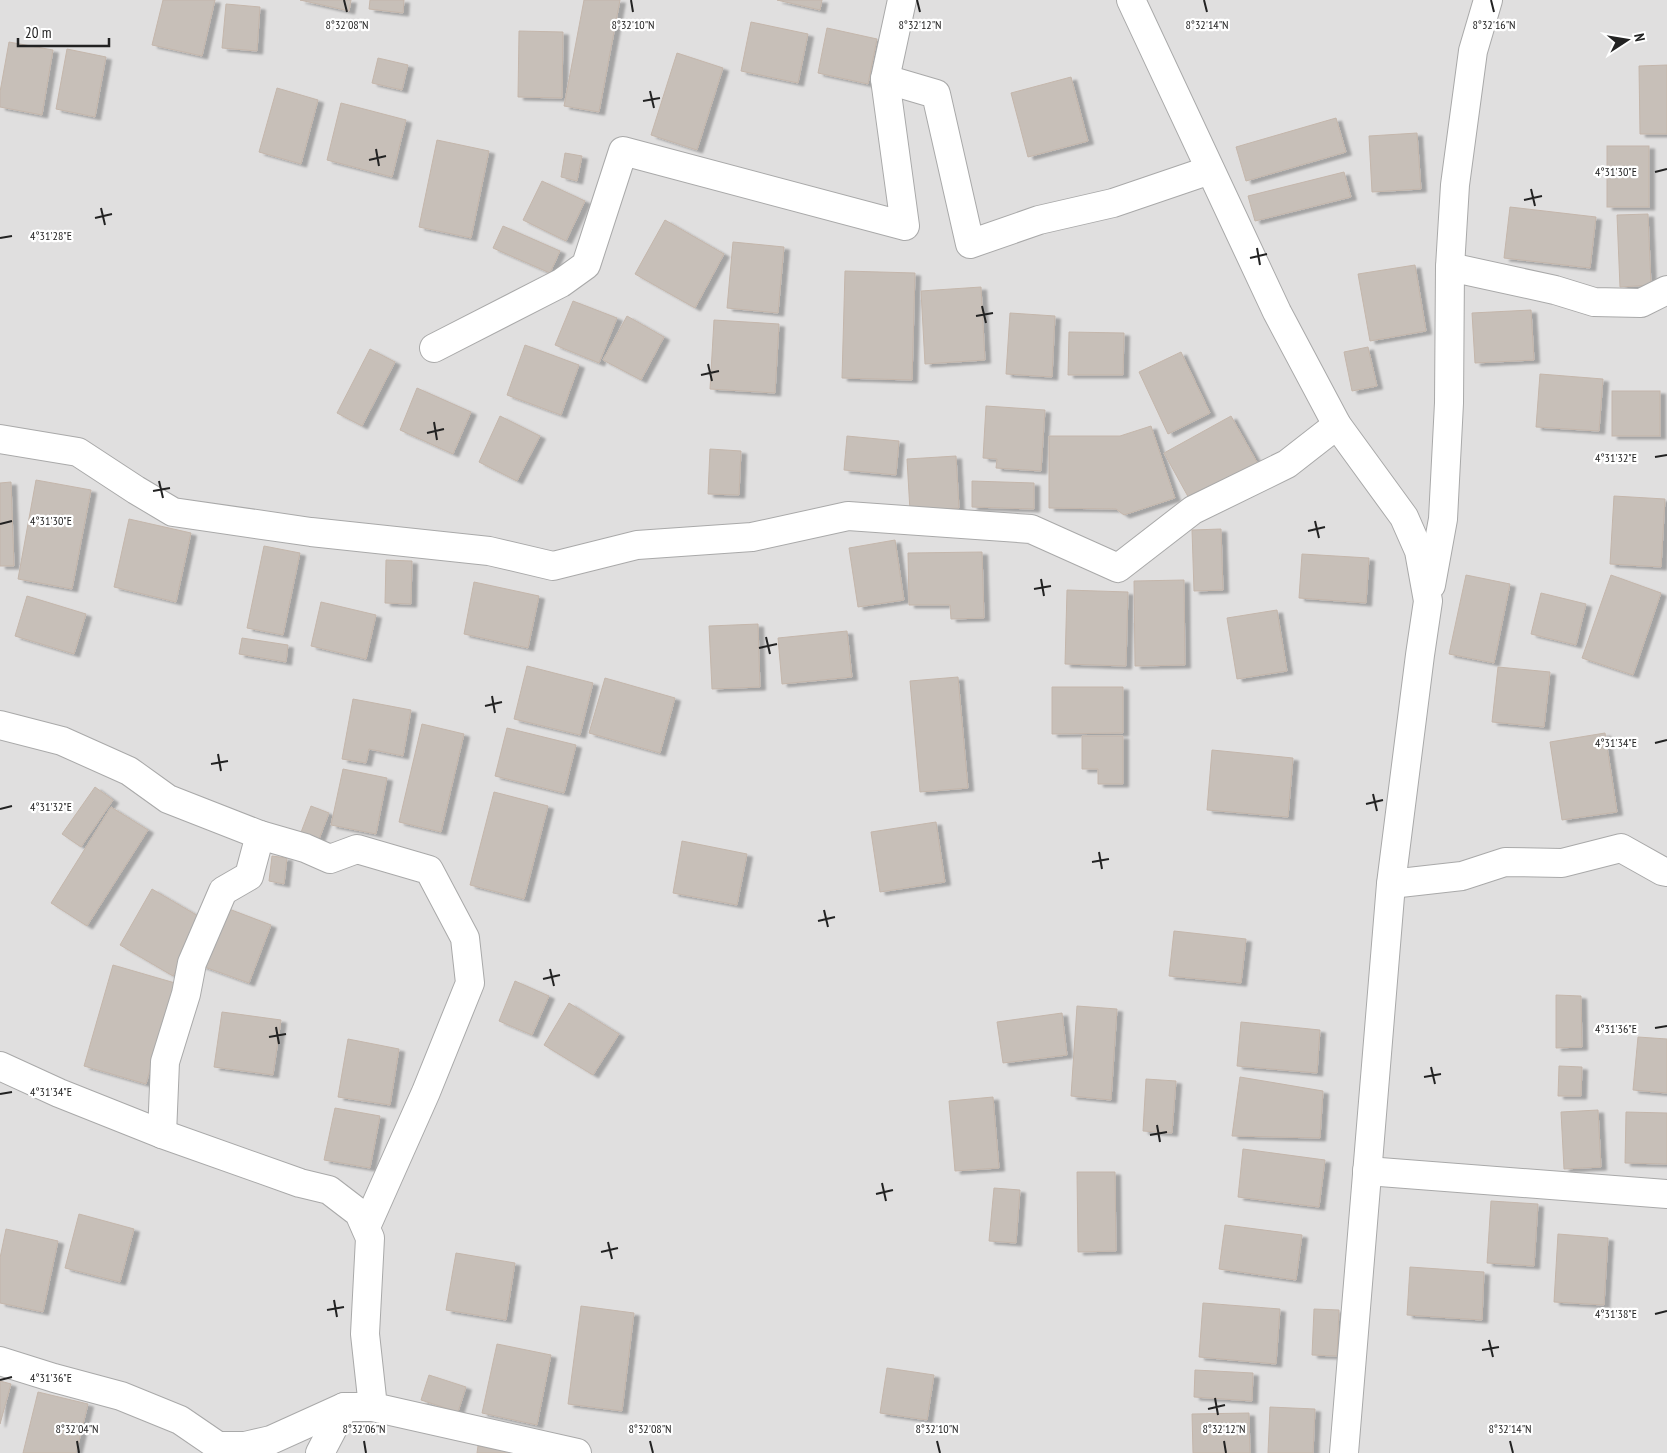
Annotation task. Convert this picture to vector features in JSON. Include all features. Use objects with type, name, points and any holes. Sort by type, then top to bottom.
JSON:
[{"type":"street","points":[[434,348],[561,282],[586,265],[624,151],[905,226],[885,79],[902,0]]},
{"type":"street","points":[[1131,0],[1277,312],[1337,425],[1404,517],[1419,551],[1428,601]]},
{"type":"street","points":[[1344,1453],[1391,884],[1420,655],[1443,519],[1449,403],[1450,267],[1455,184],[1473,51],[1488,0]]},
{"type":"street","points":[[885,79],[936,94],[970,244],[1039,220],[1113,203],[1210,170]]},
{"type":"street","points":[[1450,267],[1555,290],[1594,302],[1641,303],[1667,290]]},
{"type":"street","points":[[0,438],[78,452],[173,512],[311,532],[489,551],[553,566],[637,545],[752,538],[848,516],[1030,529],[1118,568],[1193,510],[1287,464],[1337,425]]},
{"type":"street","points":[[0,725],[62,741],[129,771],[168,799],[260,835],[305,848],[330,859],[357,849],[429,870],[465,938],[470,983],[426,1092],[366,1227]]},
{"type":"street","points":[[162,1134],[165,1062],[186,994],[192,963],[223,891],[248,876],[260,835]]},
{"type":"street","points":[[1391,884],[1462,876],[1506,862],[1562,863],[1621,848],[1667,872]]},
{"type":"street","points":[[0,1066],[59,1093],[162,1134],[300,1183],[329,1190],[359,1213],[370,1238],[364,1334],[373,1407]]},
{"type":"street","points":[[1367,1171],[1667,1194]]},
{"type":"street","points":[[0,1361],[121,1396],[180,1420],[215,1450],[271,1440],[344,1407],[373,1407],[577,1453]]},
{"type":"street","points":[[320,1453],[344,1407]]},
{"type":"shaded area","points":[[0,0],[1667,0],[1667,1453],[0,1453]]},
{"type":"building","points":[[163,0],[215,0],[202,56],[152,45]]},
{"type":"building","points":[[300,0],[351,0],[349,11]]},
{"type":"building","points":[[370,0],[404,0],[403,13],[369,9]]},
{"type":"building","points":[[584,0],[620,0],[599,112],[564,106]]},
{"type":"building","points":[[777,0],[822,0],[820,10]]},
{"type":"building","points":[[226,4],[260,7],[257,51],[222,48]]},
{"type":"building","points":[[751,22],[808,34],[798,83],[741,71]]},
{"type":"building","points":[[827,28],[877,39],[868,84],[818,73]]},
{"type":"building","points":[[519,31],[563,32],[562,98],[518,97]]},
{"type":"building","points":[[9,42],[53,50],[42,115],[0,107],[0,92]]},
{"type":"building","points":[[67,49],[106,57],[95,117],[56,109]]},
{"type":"building","points":[[677,53],[723,68],[697,150],[651,135]]},
{"type":"building","points":[[378,58],[408,65],[402,90],[372,83]]},
{"type":"building","points":[[1667,65],[1667,134],[1640,134],[1639,66]]},
{"type":"building","points":[[1071,77],[1088,141],[1028,157],[1011,93]]},
{"type":"building","points":[[277,88],[318,100],[301,164],[259,152]]},
{"type":"building","points":[[341,103],[406,120],[392,177],[327,160]]},
{"type":"building","points":[[1336,118],[1346,152],[1246,181],[1236,147]]},
{"type":"building","points":[[1417,133],[1421,189],[1372,192],[1369,136]]},
{"type":"building","points":[[437,140],[489,151],[471,238],[419,227]]},
{"type":"building","points":[[1607,146],[1649,146],[1649,207],[1607,207]]},
{"type":"building","points":[[565,153],[582,156],[577,181],[561,177]]},
{"type":"building","points":[[1344,172],[1351,197],[1255,221],[1248,196]]},
{"type":"building","points":[[542,181],[585,201],[566,241],[523,220]]},
{"type":"building","points":[[1510,207],[1596,217],[1590,268],[1504,258]]},
{"type":"building","points":[[1648,214],[1651,285],[1620,287],[1617,215]]},
{"type":"building","points":[[665,220],[724,254],[695,308],[635,274]]},
{"type":"building","points":[[503,226],[560,251],[550,273],[493,248]]},
{"type":"building","points":[[733,242],[784,247],[778,313],[727,308]]},
{"type":"building","points":[[1415,265],[1426,331],[1370,341],[1358,274]]},
{"type":"building","points":[[845,271],[915,273],[912,380],[842,378]]},
{"type":"building","points":[[981,287],[985,360],[925,364],[921,291]]},
{"type":"building","points":[[573,301],[617,318],[599,363],[555,345]]},
{"type":"building","points":[[1531,310],[1534,360],[1475,363],[1472,313]]},
{"type":"building","points":[[1010,313],[1055,316],[1052,377],[1006,374]]},
{"type":"building","points":[[627,316],[664,337],[641,380],[603,360]]},
{"type":"building","points":[[714,320],[779,324],[775,393],[710,389]]},
{"type":"building","points":[[1069,332],[1124,333],[1123,375],[1068,375]]},
{"type":"building","points":[[525,345],[579,365],[561,415],[507,395]]},
{"type":"building","points":[[1368,347],[1377,386],[1352,391],[1344,352]]},
{"type":"building","points":[[370,349],[395,362],[362,426],[337,413]]},
{"type":"building","points":[[1181,352],[1210,413],[1168,434],[1139,372]]},
{"type":"building","points":[[1540,374],[1603,379],[1599,431],[1536,427]]},
{"type":"building","points":[[417,388],[471,412],[453,454],[400,430]]},
{"type":"building","points":[[1612,391],[1660,391],[1660,436],[1612,436]]},
{"type":"building","points":[[986,406],[1045,410],[1041,471],[996,468],[997,459],[983,458]]},
{"type":"building","points":[[500,416],[540,436],[517,481],[479,462]]},
{"type":"building","points":[[1231,416],[1258,464],[1191,502],[1164,453]]},
{"type":"building","points":[[1151,426],[1175,498],[1124,515],[1116,509],[1049,508],[1049,436],[1120,436]]},
{"type":"building","points":[[847,436],[899,441],[896,475],[844,470]]},
{"type":"building","points":[[710,449],[741,451],[739,495],[708,494]]},
{"type":"building","points":[[956,456],[959,508],[910,511],[907,459]]},
{"type":"building","points":[[36,480],[91,490],[72,589],[18,579]]},
{"type":"building","points":[[972,481],[1034,483],[1034,509],[972,507]]},
{"type":"building","points":[[11,482],[14,566],[0,566],[0,483]]},
{"type":"building","points":[[1614,496],[1665,499],[1661,567],[1610,564]]},
{"type":"building","points":[[129,519],[191,533],[176,602],[114,587]]},
{"type":"building","points":[[1221,529],[1223,590],[1194,591],[1192,530]]},
{"type":"building","points":[[895,540],[904,600],[858,607],[849,548]]},
{"type":"building","points":[[264,546],[300,553],[283,635],[247,628]]},
{"type":"building","points":[[982,552],[984,618],[951,619],[950,605],[909,605],[908,553]]},
{"type":"building","points":[[1302,554],[1369,558],[1366,603],[1299,598]]},
{"type":"building","points":[[386,560],[412,561],[411,604],[385,603]]},
{"type":"building","points":[[1466,575],[1510,584],[1494,663],[1449,654]]},
{"type":"building","points":[[1611,575],[1661,593],[1633,675],[1582,658]]},
{"type":"building","points":[[1184,580],[1185,665],[1135,666],[1134,581]]},
{"type":"building","points":[[474,582],[539,596],[528,648],[464,634]]},
{"type":"building","points":[[1067,590],[1128,592],[1126,666],[1065,664]]},
{"type":"building","points":[[1541,593],[1586,604],[1576,645],[1531,634]]},
{"type":"building","points":[[27,596],[86,614],[74,654],[15,636]]},
{"type":"building","points":[[321,602],[376,615],[366,659],[311,646]]},
{"type":"building","points":[[1277,610],[1287,671],[1237,679],[1227,618]]},
{"type":"building","points":[[758,624],[760,687],[712,689],[709,626]]},
{"type":"building","points":[[847,631],[852,677],[782,684],[778,638]]},
{"type":"building","points":[[242,638],[288,645],[286,662],[239,654]]},
{"type":"building","points":[[527,666],[593,683],[580,735],[514,719]]},
{"type":"building","points":[[1498,667],[1550,672],[1544,727],[1492,722]]},
{"type":"building","points":[[958,677],[968,788],[920,792],[910,681]]},
{"type":"building","points":[[605,678],[675,698],[660,753],[589,733]]},
{"type":"building","points":[[1052,687],[1123,687],[1123,733],[1052,734]]},
{"type":"building","points":[[353,699],[411,710],[403,756],[369,749],[366,763],[342,759]]},
{"type":"building","points":[[422,724],[464,734],[441,832],[399,822]]},
{"type":"building","points":[[507,728],[576,745],[564,793],[495,776]]},
{"type":"building","points":[[1605,733],[1617,812],[1562,820],[1550,742]]},
{"type":"building","points":[[1082,736],[1123,736],[1123,784],[1098,784],[1098,769],[1082,769]]},
{"type":"building","points":[[1212,750],[1293,758],[1288,817],[1207,810]]},
{"type":"building","points":[[343,769],[387,778],[376,834],[331,825]]},
{"type":"building","points":[[95,787],[113,800],[81,847],[62,834]]},
{"type":"building","points":[[494,792],[548,806],[524,899],[470,885]]},
{"type":"building","points":[[311,806],[329,813],[318,842],[300,835]]},
{"type":"building","points":[[111,807],[148,830],[87,926],[51,903]]},
{"type":"building","points":[[936,822],[945,882],[880,892],[871,832]]},
{"type":"building","points":[[682,841],[747,854],[737,905],[673,893]]},
{"type":"building","points":[[272,856],[287,858],[284,884],[269,881]]},
{"type":"building","points":[[152,889],[205,920],[173,976],[120,945]]},
{"type":"building","points":[[221,906],[271,925],[249,983],[199,965]]},
{"type":"building","points":[[1174,931],[1246,939],[1241,983],[1169,976]]},
{"type":"building","points":[[113,965],[175,983],[146,1084],[84,1066]]},
{"type":"building","points":[[515,981],[549,996],[532,1035],[499,1021]]},
{"type":"building","points":[[1556,995],[1581,996],[1582,1047],[1556,1048]]},
{"type":"building","points":[[569,1003],[619,1034],[593,1075],[544,1045]]},
{"type":"building","points":[[1077,1006],[1117,1009],[1111,1100],[1071,1096]]},
{"type":"building","points":[[222,1012],[281,1020],[273,1075],[214,1067]]},
{"type":"building","points":[[1062,1013],[1067,1055],[1003,1063],[997,1022]]},
{"type":"building","points":[[1241,1022],[1320,1030],[1317,1073],[1237,1066]]},
{"type":"building","points":[[1638,1037],[1667,1039],[1667,1093],[1633,1090]]},
{"type":"building","points":[[348,1039],[399,1049],[390,1105],[338,1097]]},
{"type":"building","points":[[1559,1066],[1582,1067],[1581,1096],[1558,1096]]},
{"type":"building","points":[[1240,1077],[1323,1091],[1320,1138],[1232,1136]]},
{"type":"building","points":[[1146,1079],[1176,1081],[1172,1133],[1143,1131]]},
{"type":"building","points":[[993,1097],[999,1168],[955,1171],[949,1101]]},
{"type":"building","points":[[335,1108],[380,1116],[370,1168],[324,1160]]},
{"type":"building","points":[[1598,1110],[1601,1167],[1564,1169],[1561,1112]]},
{"type":"building","points":[[1626,1112],[1667,1113],[1667,1164],[1625,1163]]},
{"type":"building","points":[[1243,1149],[1325,1160],[1319,1207],[1238,1197]]},
{"type":"building","points":[[1077,1172],[1115,1172],[1116,1251],[1078,1252]]},
{"type":"building","points":[[994,1188],[1020,1190],[1016,1243],[989,1241]]},
{"type":"building","points":[[1491,1201],[1538,1204],[1534,1266],[1487,1263]]},
{"type":"building","points":[[79,1214],[134,1229],[120,1282],[65,1268]]},
{"type":"building","points":[[1225,1225],[1302,1235],[1296,1280],[1219,1269]]},
{"type":"building","points":[[6,1229],[58,1241],[43,1312],[0,1303],[0,1258]]},
{"type":"building","points":[[1558,1234],[1608,1238],[1604,1305],[1554,1302]]},
{"type":"building","points":[[456,1253],[515,1263],[506,1320],[446,1310]]},
{"type":"building","points":[[1410,1267],[1484,1272],[1482,1320],[1407,1315]]},
{"type":"building","points":[[1203,1303],[1280,1309],[1276,1364],[1199,1357]]},
{"type":"building","points":[[581,1306],[634,1313],[622,1411],[568,1404]]},
{"type":"building","points":[[1314,1309],[1339,1310],[1337,1356],[1312,1355]]},
{"type":"building","points":[[497,1344],[551,1355],[537,1425],[482,1413]]},
{"type":"building","points":[[887,1368],[934,1375],[927,1420],[880,1413]]},
{"type":"building","points":[[1195,1370],[1253,1373],[1252,1401],[1194,1397]]},
{"type":"building","points":[[429,1375],[466,1387],[458,1412],[421,1400]]},
{"type":"building","points":[[0,1381],[11,1384],[0,1424]]},
{"type":"building","points":[[38,1392],[88,1404],[76,1453],[23,1453]]},
{"type":"building","points":[[1270,1407],[1315,1409],[1313,1453],[1268,1453]]},
{"type":"building","points":[[1249,1413],[1250,1453],[1193,1453],[1192,1414]]},
{"type":"building","points":[[478,1446],[518,1453],[477,1453]]}]
